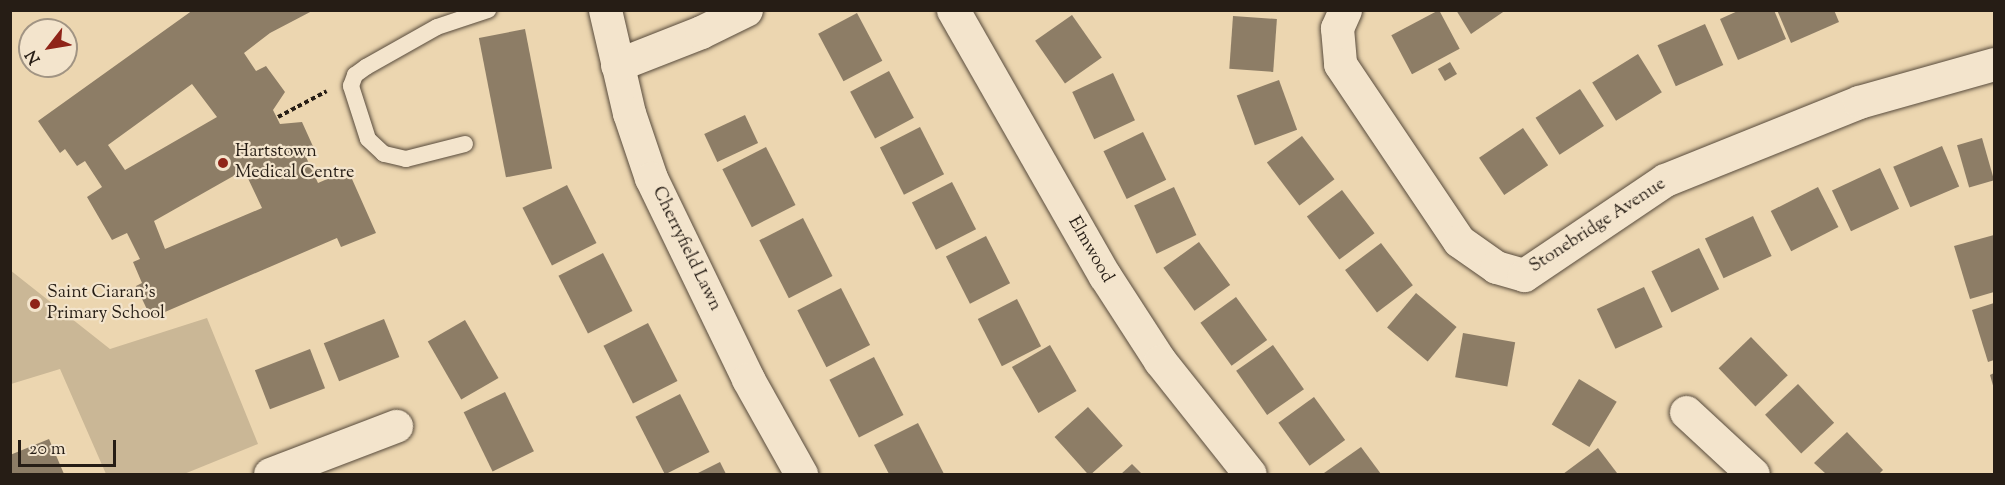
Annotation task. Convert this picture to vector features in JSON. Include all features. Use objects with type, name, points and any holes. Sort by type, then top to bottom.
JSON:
[{"type":"street","name":"Cherryfield Lawn","points":[[605,10],[629,113],[651,178],[748,379],[801,474]]},
{"type":"street","points":[[617,64],[701,32],[746,10]]},
{"type":"street","name":"Elmwood","points":[[953,10],[1105,276],[1160,361],[1250,474]]},
{"type":"street","name":"Stonebridge Avenue","points":[[1345,10],[1337,28],[1340,64],[1459,241],[1496,267],[1524,275],[1665,180],[1858,102],[1995,64]]},
{"type":"street","points":[[1686,412],[1753,474]]},
{"type":"street","points":[[270,474],[396,426]]},
{"type":"lane","points":[[465,144],[406,159],[384,154],[368,139],[351,86],[355,75],[366,67],[437,27],[479,12]]},
{"type":"path","points":[[278,117],[330,90],[351,86]]},
{"type":"shaded area","points":[[10,270],[110,349],[207,318],[258,444],[184,474],[106,474],[60,369],[11,384]]},
{"type":"building","name":"Hartstown Medical Centre","points":[[193,10],[314,10],[270,33],[244,53],[256,71],[266,66],[285,92],[273,110],[280,124],[302,122],[316,153],[306,157],[318,183],[348,170],[376,233],[341,247],[337,238],[151,318],[136,286],[142,283],[133,262],[140,259],[127,233],[112,240],[87,197],[102,187],[85,161],[77,166],[65,149],[60,153],[38,121]],"holes":[[[192,84],[217,117],[125,170],[108,145]],[[244,170],[262,208],[165,249],[154,221]]]},
{"type":"building","points":[[1439,10],[1460,49],[1412,74],[1391,35]]},
{"type":"building","points":[[1456,10],[1506,10],[1471,34]]},
{"type":"building","points":[[1740,10],[1774,10],[1786,39],[1738,60],[1720,19]]},
{"type":"building","points":[[1777,10],[1834,10],[1839,22],[1791,43]]},
{"type":"building","points":[[857,13],[882,61],[844,81],[818,34]]},
{"type":"building","points":[[1072,15],[1102,58],[1065,83],[1035,41]]},
{"type":"building","points":[[1233,16],[1277,19],[1273,72],[1229,69]]},
{"type":"building","points":[[1705,24],[1723,65],[1676,86],[1657,45]]},
{"type":"building","points":[[525,29],[552,168],[506,177],[479,38]]},
{"type":"building","points":[[1638,54],[1662,92],[1616,121],[1592,83]]},
{"type":"building","points":[[1450,62],[1457,74],[1445,81],[1438,69]]},
{"type":"building","points":[[889,71],[914,118],[875,138],[850,92]]},
{"type":"building","points":[[1113,73],[1135,120],[1094,139],[1072,92]]},
{"type":"building","points":[[1279,80],[1297,130],[1255,145],[1237,95]]},
{"type":"building","points":[[1580,89],[1604,126],[1560,155],[1536,118]]},
{"type":"building","points":[[745,115],[758,143],[717,162],[704,134]]},
{"type":"building","points":[[920,127],[944,174],[904,195],[880,147]]},
{"type":"building","points":[[1523,128],[1548,165],[1504,195],[1479,158]]},
{"type":"building","points":[[1143,132],[1166,180],[1127,199],[1103,151]]},
{"type":"building","points":[[1302,136],[1334,179],[1299,206],[1267,162]]},
{"type":"building","points":[[1982,138],[1994,180],[1969,187],[1957,145]]},
{"type":"building","points":[[1942,146],[1959,187],[1910,207],[1893,167]]},
{"type":"building","points":[[766,147],[796,205],[752,227],[722,169]]},
{"type":"building","points":[[1880,168],[1899,209],[1851,231],[1832,190]]},
{"type":"building","points":[[952,182],[976,229],[936,250],[912,202]]},
{"type":"building","points":[[567,185],[597,243],[552,266],[522,208]]},
{"type":"building","points":[[1174,187],[1196,235],[1157,254],[1134,206]]},
{"type":"building","points":[[1818,187],[1838,227],[1791,251],[1771,211]]},
{"type":"building","points":[[1342,190],[1374,233],[1339,260],[1307,216]]},
{"type":"building","points":[[1753,216],[1772,256],[1724,278],[1705,238]]},
{"type":"building","points":[[803,218],[833,276],[789,298],[759,240]]},
{"type":"building","points":[[1994,235],[1994,292],[1970,299],[1954,246]]},
{"type":"building","points":[[986,236],[1010,283],[970,304],[946,256]]},
{"type":"building","points":[[1199,242],[1230,285],[1195,311],[1163,268]]},
{"type":"building","points":[[1381,243],[1413,285],[1377,312],[1345,270]]},
{"type":"building","points":[[1699,248],[1719,289],[1672,313],[1651,271]]},
{"type":"building","points":[[603,253],[633,311],[588,334],[558,276]]},
{"type":"building","points":[[1644,287],[1663,327],[1615,349],[1597,309]]},
{"type":"building","points":[[841,288],[870,345],[826,367],[797,310]]},
{"type":"building","points":[[1416,293],[1457,327],[1428,362],[1387,327]]},
{"type":"building","points":[[1236,297],[1267,340],[1232,366],[1200,323]]},
{"type":"building","points":[[1017,299],[1041,346],[1002,366],[978,319]]},
{"type":"building","points":[[1994,303],[1994,360],[1988,362],[1972,310]]},
{"type":"building","points":[[384,319],[399,357],[339,381],[324,343]]},
{"type":"building","points":[[465,320],[498,378],[461,400],[428,342]]},
{"type":"building","points":[[648,323],[678,381],[633,404],[603,346]]},
{"type":"building","points":[[1463,333],[1515,342],[1507,387],[1455,377]]},
{"type":"building","points":[[1751,337],[1788,375],[1755,406],[1719,368]]},
{"type":"building","points":[[1050,345],[1076,391],[1038,413],[1012,367]]},
{"type":"building","points":[[1273,345],[1304,389],[1267,415],[1236,371]]},
{"type":"building","points":[[310,349],[325,388],[270,409],[255,370]]},
{"type":"building","points":[[874,357],[904,415],[859,438],[829,380]]},
{"type":"building","points":[[1994,373],[1994,389],[1990,375]]},
{"type":"building","points":[[1579,379],[1617,402],[1589,447],[1552,424]]},
{"type":"building","points":[[1798,384],[1834,423],[1801,453],[1765,415]]},
{"type":"building","points":[[505,392],[534,451],[493,471],[464,412]]},
{"type":"building","points":[[680,394],[710,452],[665,474],[635,417]]},
{"type":"building","points":[[1314,397],[1345,440],[1310,466],[1278,423]]},
{"type":"building","points":[[1088,407],[1123,446],[1091,474],[1088,474],[1055,437]]},
{"type":"building","points":[[918,423],[944,474],[889,474],[874,445]]},
{"type":"building","points":[[1847,432],[1883,470],[1879,474],[1826,474],[1814,463]]},
{"type":"building","points":[[49,439],[64,474],[10,474],[10,455]]},
{"type":"building","points":[[1361,447],[1381,474],[1324,473]]},
{"type":"building","points":[[1598,448],[1617,473],[1563,474]]},
{"type":"building","points":[[720,462],[726,474],[696,474]]},
{"type":"building","points":[[1132,464],[1142,474],[1121,474]]},
{"type":"place","name":"Hartstown Medical Centre","points":[[223,163]]},
{"type":"place","name":"Saint Ciaran's Primary School","points":[[35,304]]}]
